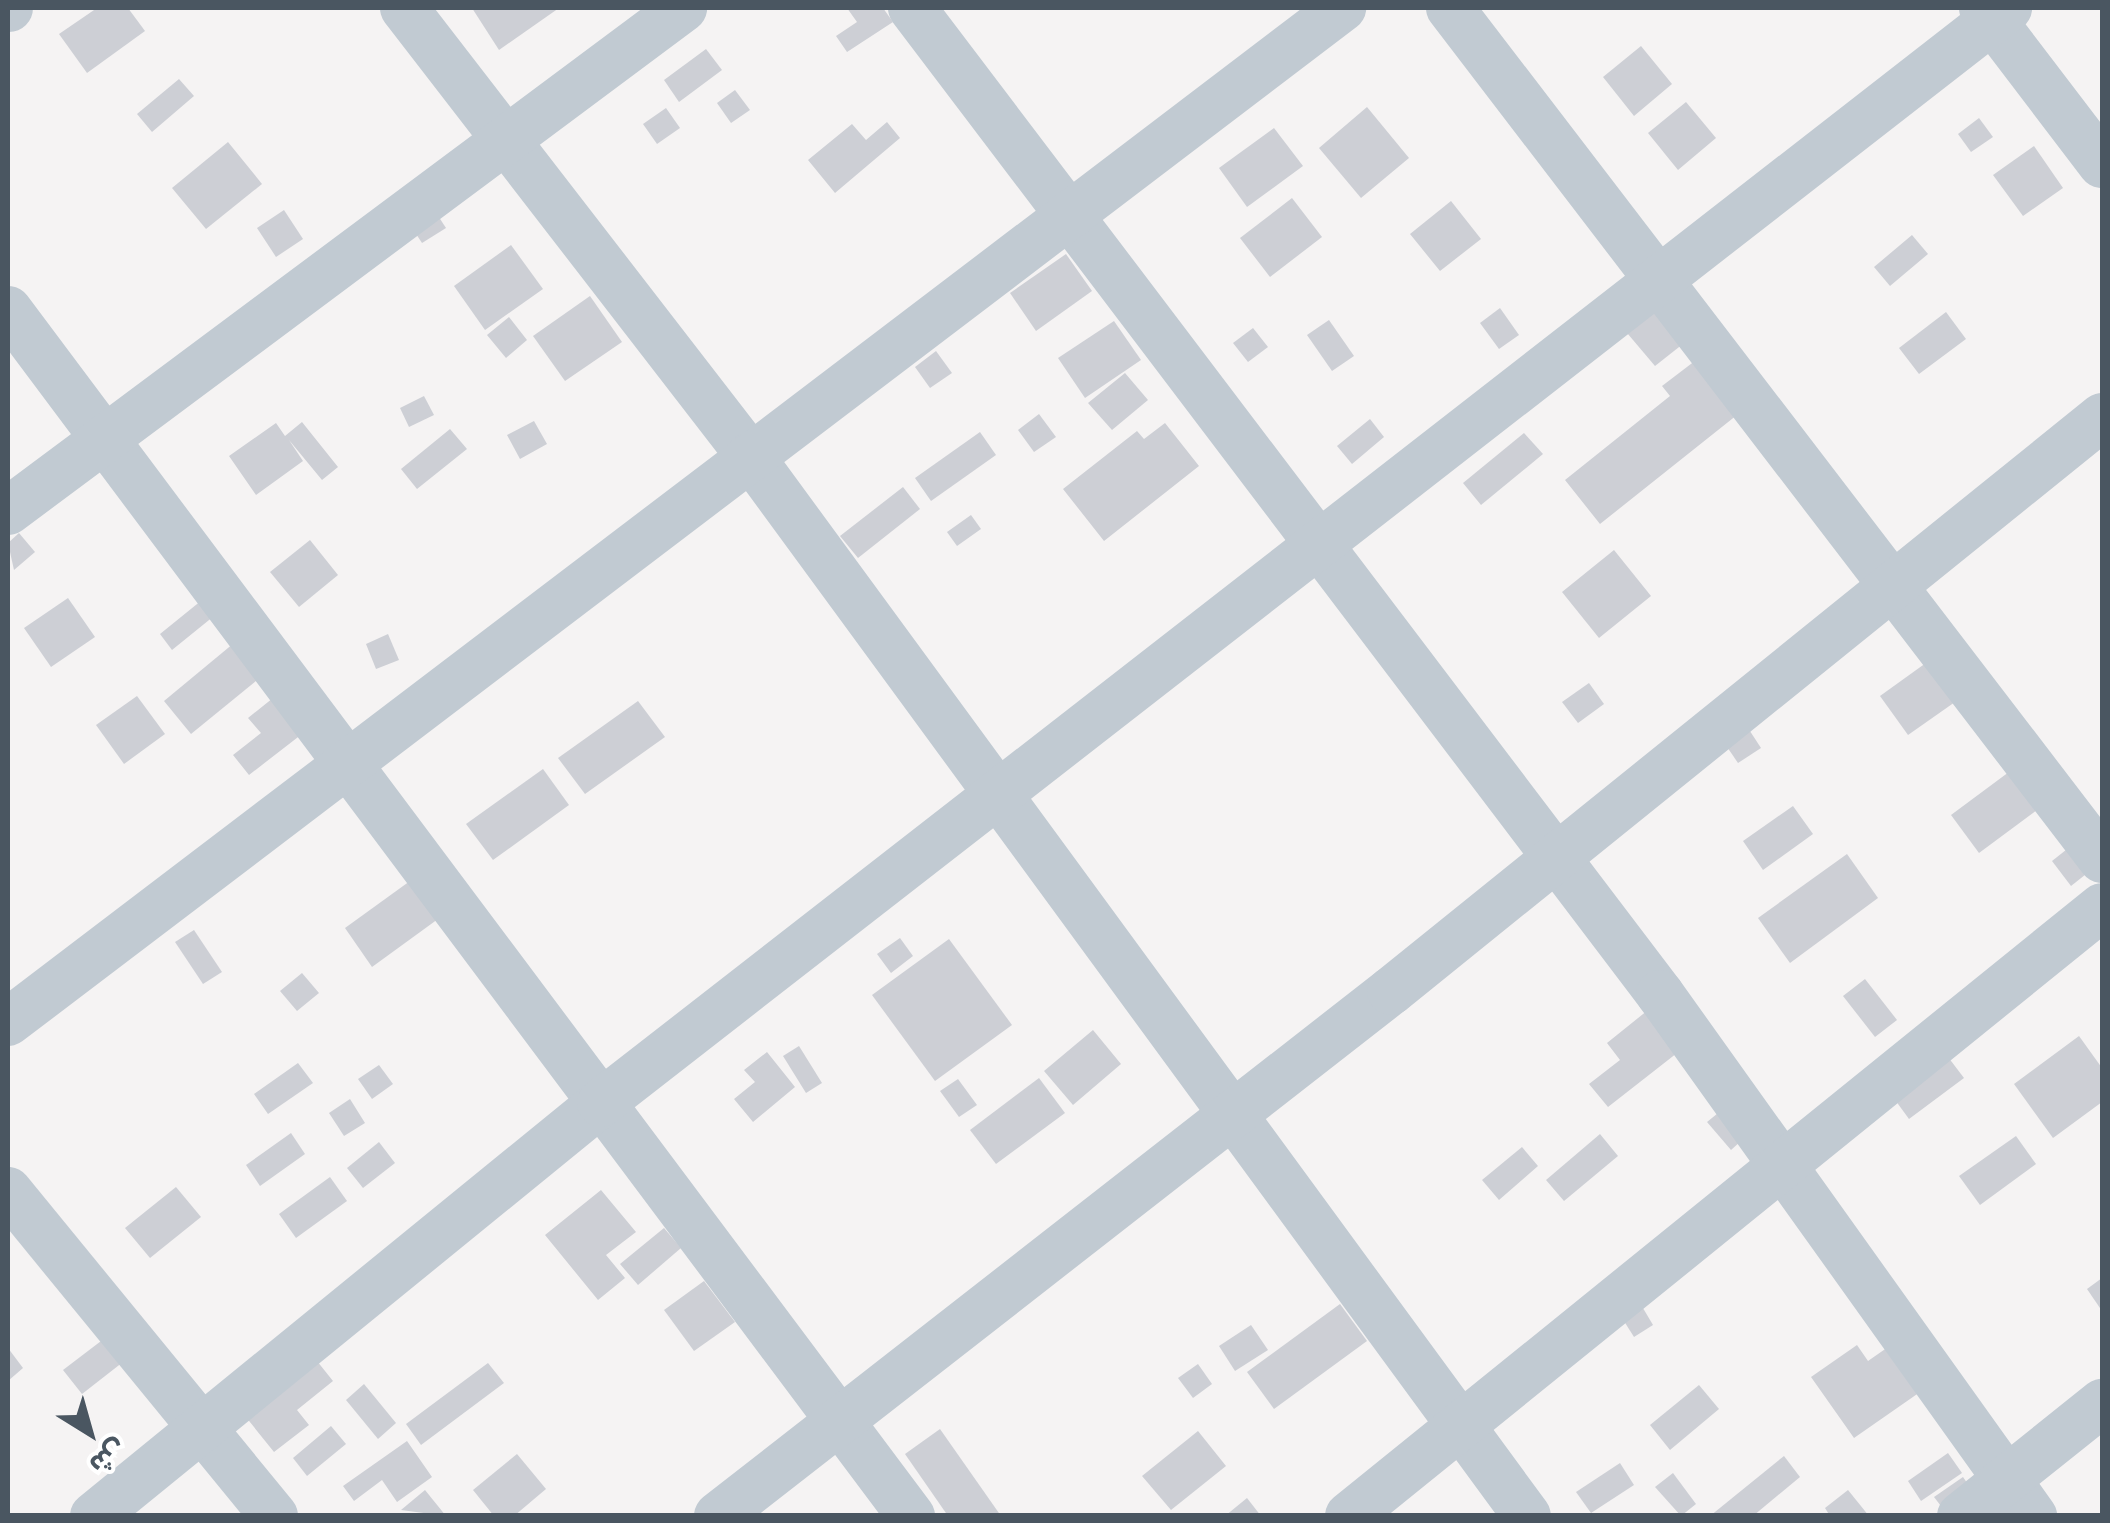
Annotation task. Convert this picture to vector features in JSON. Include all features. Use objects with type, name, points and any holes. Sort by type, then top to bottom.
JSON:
[{"type":"street","points":[[404,8],[750,456],[1527,1516]]},
{"type":"street","points":[[8,511],[103,434],[683,8]]},
{"type":"street","points":[[912,8],[1559,858],[1782,1162],[2018,1498]]},
{"type":"street","points":[[8,1022],[1342,8]]},
{"type":"street","points":[[1450,8],[2102,859]]},
{"type":"street","points":[[94,1516],[602,1103],[1658,283],[1995,12],[2102,164]]},
{"type":"street","points":[[8,310],[911,1516]]},
{"type":"street","points":[[718,1516],[1559,858],[2102,416]]},
{"type":"street","points":[[1349,1516],[2102,907]]},
{"type":"street","points":[[8,1191],[274,1516]]},
{"type":"street","points":[[1960,1516],[2018,1498],[2102,1403]]},
{"type":"building","points":[[97,8],[128,8],[145,31],[87,73],[59,34]]},
{"type":"building","points":[[472,8],[559,8],[499,50]]},
{"type":"building","points":[[847,8],[883,8],[893,22],[847,52],[836,36],[857,22]]},
{"type":"building","points":[[1641,46],[1672,84],[1634,116],[1603,77]]},
{"type":"building","points":[[706,49],[722,70],[679,102],[664,80]]},
{"type":"building","points":[[179,79],[194,96],[152,132],[137,114]]},
{"type":"building","points":[[735,90],[750,110],[731,123],[717,103]]},
{"type":"building","points":[[1686,102],[1716,138],[1678,170],[1648,133]]},
{"type":"building","points":[[1367,107],[1409,158],[1361,198],[1319,148]]},
{"type":"building","points":[[666,108],[680,128],[657,144],[643,124]]},
{"type":"building","points":[[1979,118],[1993,137],[1971,152],[1958,134]]},
{"type":"building","points":[[887,122],[900,138],[835,193],[808,160],[852,124],[866,140]]},
{"type":"building","points":[[1274,128],[1303,166],[1247,207],[1219,168]]},
{"type":"building","points":[[228,142],[262,184],[206,229],[172,188]]},
{"type":"building","points":[[2034,146],[2063,188],[2023,216],[1993,175]]},
{"type":"building","points":[[1292,198],[1322,237],[1270,277],[1240,238]]},
{"type":"building","points":[[1451,201],[1481,239],[1440,271],[1410,234]]},
{"type":"building","points":[[431,205],[446,228],[422,243],[407,220]]},
{"type":"building","points":[[284,210],[303,239],[276,257],[257,228]]},
{"type":"building","points":[[1912,235],[1928,254],[1890,286],[1874,267]]},
{"type":"building","points":[[511,245],[543,289],[485,330],[454,286]]},
{"type":"building","points":[[1066,254],[1092,291],[1036,331],[1010,293]]},
{"type":"building","points":[[590,296],[622,342],[565,381],[533,336]]},
{"type":"building","points":[[1661,296],[1693,336],[1655,366],[1622,327]]},
{"type":"building","points":[[1500,308],[1519,335],[1499,349],[1480,323]]},
{"type":"building","points":[[1946,312],[1966,339],[1919,374],[1899,348]]},
{"type":"building","points":[[509,317],[527,340],[506,358],[487,335]]},
{"type":"building","points":[[1329,320],[1354,356],[1332,371],[1307,335]]},
{"type":"building","points":[[1114,321],[1141,360],[1085,398],[1058,358]]},
{"type":"building","points":[[1253,328],[1268,347],[1248,362],[1233,343]]},
{"type":"building","points":[[936,351],[952,373],[930,388],[915,367]]},
{"type":"building","points":[[1704,354],[1747,407],[1600,524],[1565,480],[1670,396],[1662,386]]},
{"type":"building","points":[[1125,373],[1148,400],[1112,430],[1088,403]]},
{"type":"building","points":[[424,396],[434,415],[409,427],[400,408]]},
{"type":"building","points":[[1039,414],[1056,437],[1034,452],[1018,430]]},
{"type":"building","points":[[1370,419],[1384,437],[1352,464],[1337,446]]},
{"type":"building","points":[[534,421],[547,444],[520,459],[507,435]]},
{"type":"building","points":[[302,422],[338,467],[322,480],[289,440],[303,461],[256,495],[229,456],[276,423],[285,436]]},
{"type":"building","points":[[1165,423],[1199,466],[1104,541],[1063,489],[1137,431],[1144,439]]},
{"type":"building","points":[[450,429],[467,449],[417,489],[401,469]]},
{"type":"building","points":[[980,432],[996,455],[931,501],[915,478]]},
{"type":"building","points":[[1524,433],[1543,454],[1481,505],[1463,483]]},
{"type":"building","points":[[903,487],[920,509],[858,558],[840,536]]},
{"type":"building","points":[[971,515],[981,529],[957,546],[947,532]]},
{"type":"building","points":[[19,533],[35,552],[14,570],[8,543]]},
{"type":"building","points":[[310,540],[338,575],[299,607],[270,572]]},
{"type":"building","points":[[1614,550],[1651,596],[1599,638],[1562,592]]},
{"type":"building","points":[[68,598],[95,637],[51,667],[24,628]]},
{"type":"building","points":[[202,600],[214,616],[172,650],[160,634]]},
{"type":"building","points":[[388,634],[399,660],[376,669],[366,644]]},
{"type":"building","points":[[234,643],[262,676],[191,734],[164,701]]},
{"type":"building","points":[[1937,655],[1965,695],[1908,735],[1880,696]]},
{"type":"building","points":[[1589,683],[1604,704],[1578,723],[1562,702]]},
{"type":"building","points":[[137,696],[165,734],[124,764],[96,725]]},
{"type":"building","points":[[273,698],[302,734],[249,775],[233,755],[261,733],[248,718]]},
{"type":"building","points":[[638,701],[665,737],[585,794],[558,758]]},
{"type":"building","points":[[1746,725],[1761,748],[1738,763],[1723,741]]},
{"type":"building","points":[[2017,766],[2045,804],[1979,853],[1951,815]]},
{"type":"building","points":[[543,769],[569,805],[493,860],[466,824]]},
{"type":"building","points":[[1793,806],[1813,834],[1763,870],[1743,841]]},
{"type":"building","points":[[2076,842],[2095,867],[2071,886],[2052,861]]},
{"type":"building","points":[[1847,854],[1878,898],[1790,963],[1758,918]]},
{"type":"building","points":[[410,881],[438,919],[372,967],[345,928]]},
{"type":"building","points":[[194,930],[222,972],[203,984],[175,942]]},
{"type":"building","points":[[900,938],[913,956],[891,973],[877,954]]},
{"type":"building","points":[[949,939],[1012,1025],[935,1081],[872,995]]},
{"type":"building","points":[[302,973],[319,993],[297,1011],[280,991]]},
{"type":"building","points":[[1865,979],[1897,1020],[1875,1037],[1843,996]]},
{"type":"building","points":[[1653,1006],[1686,1046],[1608,1107],[1589,1084],[1620,1060],[1607,1043]]},
{"type":"building","points":[[1093,1030],[1121,1064],[1073,1105],[1044,1071]]},
{"type":"building","points":[[2079,1036],[2102,1068],[2102,1102],[2053,1138],[2014,1084]]},
{"type":"building","points":[[799,1046],[822,1083],[806,1093],[783,1056]]},
{"type":"building","points":[[767,1052],[795,1087],[753,1122],[734,1099],[755,1082],[744,1070]]},
{"type":"building","points":[[1945,1053],[1964,1078],[1909,1119],[1890,1093]]},
{"type":"building","points":[[298,1063],[313,1083],[268,1114],[254,1094]]},
{"type":"building","points":[[379,1065],[393,1084],[372,1099],[358,1079]]},
{"type":"building","points":[[1039,1078],[1065,1113],[996,1164],[970,1130]]},
{"type":"building","points":[[958,1079],[977,1105],[959,1117],[940,1091]]},
{"type":"building","points":[[350,1099],[365,1123],[344,1136],[329,1113]]},
{"type":"building","points":[[1728,1105],[1751,1132],[1731,1150],[1707,1122]]},
{"type":"building","points":[[291,1133],[305,1154],[260,1186],[246,1165]]},
{"type":"building","points":[[1600,1134],[1618,1156],[1564,1201],[1546,1180]]},
{"type":"building","points":[[2016,1136],[2036,1164],[1980,1205],[1959,1176]]},
{"type":"building","points":[[379,1142],[395,1163],[363,1188],[347,1168]]},
{"type":"building","points":[[1522,1147],[1538,1166],[1499,1200],[1482,1180]]},
{"type":"building","points":[[330,1177],[347,1201],[296,1238],[279,1214]]},
{"type":"building","points":[[176,1187],[201,1217],[150,1258],[125,1228]]},
{"type":"building","points":[[601,1190],[636,1232],[606,1255],[625,1278],[598,1300],[545,1235]]},
{"type":"building","points":[[664,1228],[681,1248],[638,1285],[620,1264]]},
{"type":"building","points":[[2102,1278],[2102,1311],[2087,1289]]},
{"type":"building","points":[[704,1281],[735,1322],[694,1351],[664,1310]]},
{"type":"building","points":[[1637,1298],[1653,1325],[1634,1337],[1617,1310]]},
{"type":"building","points":[[1340,1304],[1367,1341],[1274,1409],[1247,1372]]},
{"type":"building","points":[[1251,1325],[1268,1350],[1235,1371],[1219,1346]]},
{"type":"building","points":[[105,1338],[123,1362],[82,1394],[63,1370]]},
{"type":"building","points":[[1901,1338],[1933,1383],[1854,1438],[1811,1377],[1857,1345],[1868,1361]]},
{"type":"building","points":[[8,1348],[23,1368],[8,1381]]},
{"type":"building","points":[[317,1361],[333,1381],[297,1410],[309,1425],[274,1452],[237,1406]]},
{"type":"building","points":[[488,1363],[504,1383],[421,1445],[406,1424]]},
{"type":"building","points":[[1198,1364],[1212,1384],[1193,1398],[1178,1378]]},
{"type":"building","points":[[364,1384],[396,1423],[378,1439],[346,1400]]},
{"type":"building","points":[[1699,1385],[1719,1409],[1670,1450],[1650,1425]]},
{"type":"building","points":[[331,1426],[346,1444],[307,1476],[293,1458]]},
{"type":"building","points":[[940,1429],[1001,1516],[948,1516],[905,1454]]},
{"type":"building","points":[[1198,1431],[1226,1466],[1171,1510],[1142,1476]]},
{"type":"building","points":[[407,1441],[432,1477],[397,1502],[382,1480],[354,1501],[343,1486]]},
{"type":"building","points":[[1948,1453],[1962,1473],[1921,1501],[1908,1481]]},
{"type":"building","points":[[517,1454],[546,1489],[514,1516],[494,1516],[473,1490]]},
{"type":"building","points":[[1784,1456],[1800,1477],[1753,1516],[1710,1516]]},
{"type":"building","points":[[1620,1463],[1634,1485],[1591,1513],[1576,1492]]},
{"type":"building","points":[[1673,1473],[1696,1504],[1681,1516],[1655,1487]]},
{"type":"building","points":[[1963,1477],[1972,1490],[1944,1510],[1934,1497]]},
{"type":"building","points":[[425,1490],[446,1516],[401,1510]]},
{"type":"building","points":[[1848,1490],[1869,1516],[1830,1516],[1825,1508]]},
{"type":"building","points":[[1247,1498],[1261,1516],[1225,1516]]}]
